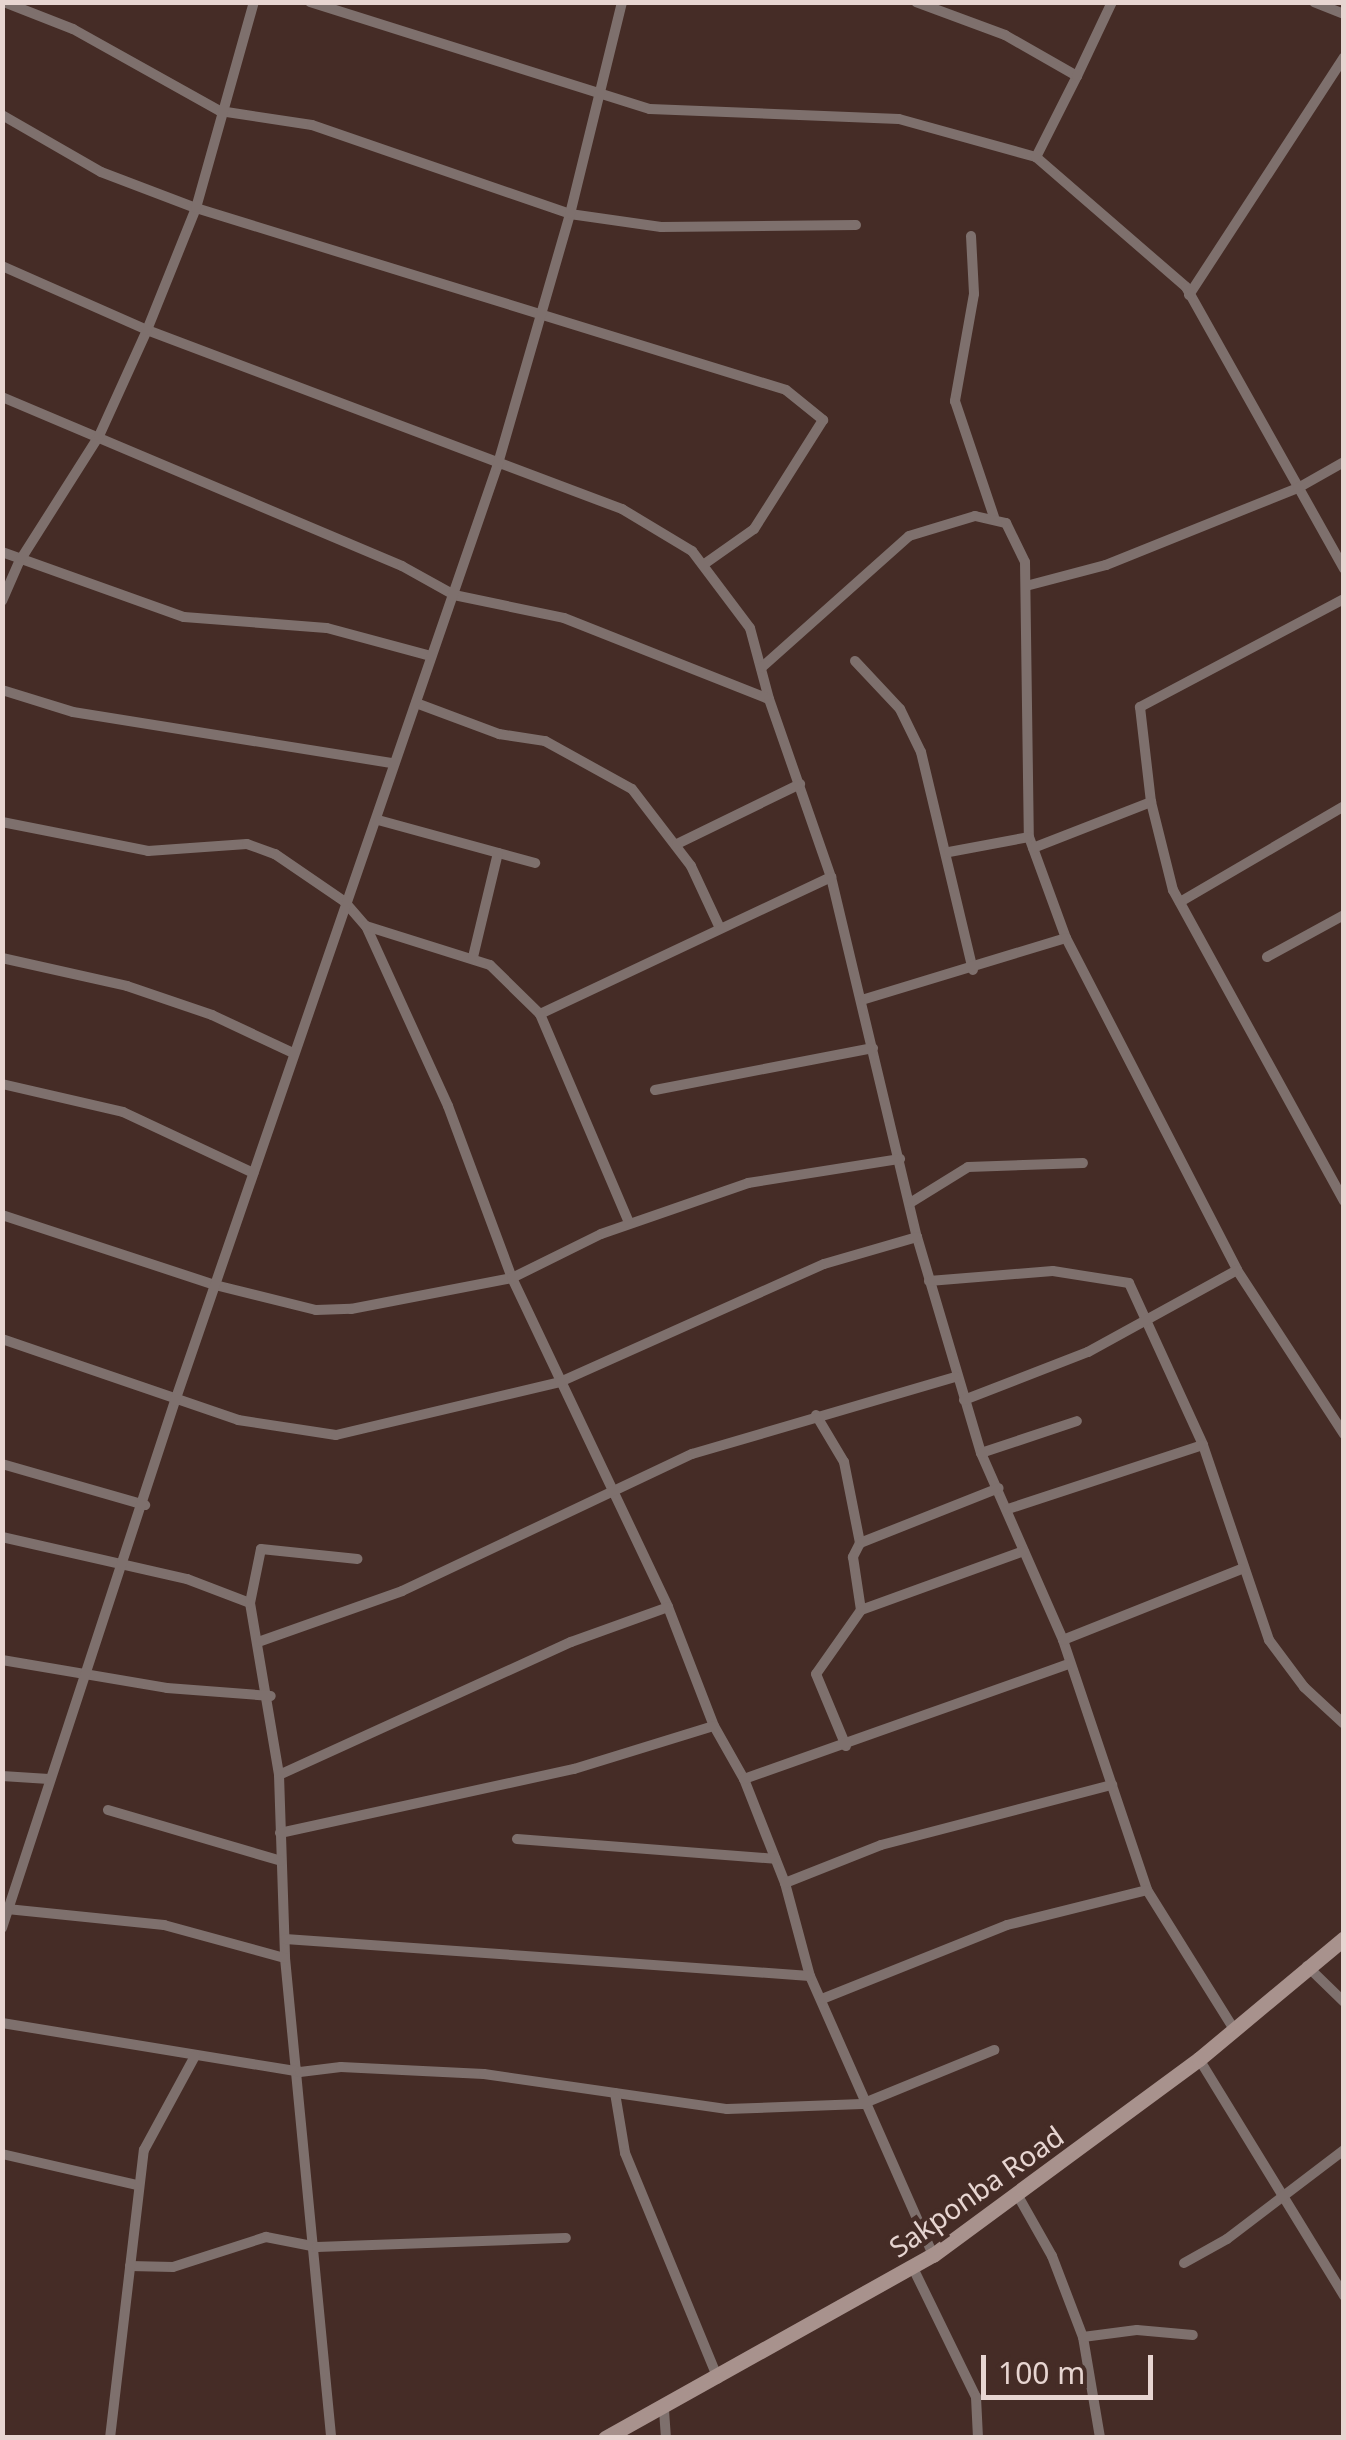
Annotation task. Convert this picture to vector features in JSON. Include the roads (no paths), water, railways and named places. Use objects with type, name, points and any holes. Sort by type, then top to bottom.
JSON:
[{"type":"main road","name":"Sakponba Road","points":[[605,2438],[719,2380],[933,2255],[1018,2196],[1198,2059],[1344,1938]]},
{"type":"street","points":[[4,2],[73,29],[220,111],[312,125],[570,214],[661,227],[856,225]]},
{"type":"street","points":[[2,601],[19,562],[99,436],[147,330],[196,208],[220,111],[254,2]]},
{"type":"street","points":[[310,2],[394,24],[598,96],[719,114],[899,119],[1036,157],[1190,295],[1344,569]]},
{"type":"street","points":[[2,1928],[7,1895],[126,1564],[174,1401],[344,901],[378,820],[393,763],[496,467],[570,214],[622,2]]},
{"type":"street","points":[[916,2],[1006,35],[1077,76]]},
{"type":"street","points":[[1036,157],[1112,2]]},
{"type":"street","points":[[1314,2],[1344,14]]},
{"type":"street","points":[[1190,295],[1344,57]]},
{"type":"street","points":[[2,115],[100,172],[196,208],[786,390],[823,420],[754,529],[703,565]]},
{"type":"street","points":[[971,236],[974,294],[955,401],[994,517],[1019,543],[1026,586],[1031,842],[1066,938],[1236,1270],[1342,1427]]},
{"type":"street","points":[[2,266],[147,330],[496,467],[622,509],[692,550],[750,628],[769,698],[831,877],[865,999],[917,1238],[981,1453],[1063,1640],[1146,1890],[1234,2029]]},
{"type":"street","points":[[2,397],[402,566],[454,595],[564,618],[769,698]]},
{"type":"street","points":[[1026,586],[1106,565],[1298,488],[1344,462]]},
{"type":"street","points":[[761,668],[868,565],[909,536],[942,522],[994,517]]},
{"type":"street","points":[[2,552],[19,562],[184,617],[327,628],[431,656]]},
{"type":"street","points":[[1344,599],[1140,707],[1151,802],[1180,902],[1344,1201]]},
{"type":"street","points":[[855,661],[900,709],[915,736],[949,852],[974,970]]},
{"type":"street","points":[[2,690],[74,712],[393,763]]},
{"type":"street","points":[[416,703],[583,758],[632,789],[677,844],[719,926]]},
{"type":"street","points":[[677,844],[800,784]]},
{"type":"street","points":[[949,852],[1031,842],[1151,802]]},
{"type":"street","points":[[1180,902],[1344,806]]},
{"type":"street","points":[[378,820],[535,863]]},
{"type":"street","points":[[2,822],[148,851],[247,844],[274,854],[344,901],[366,926],[448,1106],[512,1278],[608,1493],[668,1608],[714,1726],[744,1779],[785,1884],[810,1976],[862,2104],[933,2255]]},
{"type":"street","points":[[473,957],[498,853]]},
{"type":"street","points":[[540,1014],[719,926],[831,877]]},
{"type":"street","points":[[1267,957],[1344,915]]},
{"type":"street","points":[[366,926],[473,957],[514,982],[540,1014],[629,1223]]},
{"type":"street","points":[[865,999],[974,970],[1066,938]]},
{"type":"street","points":[[2,958],[128,986],[212,1015],[293,1053]]},
{"type":"street","points":[[655,1090],[873,1048]]},
{"type":"street","points":[[2,1084],[123,1112],[253,1173]]},
{"type":"street","points":[[2,1215],[215,1285],[316,1310],[392,1304],[512,1278],[629,1223],[748,1184],[900,1159]]},
{"type":"street","points":[[910,1202],[968,1167],[1083,1163]]},
{"type":"street","points":[[2,1339],[174,1401],[282,1430],[336,1435],[560,1382],[791,1278],[917,1238]]},
{"type":"street","points":[[964,1400],[1146,1324],[1236,1270]]},
{"type":"street","points":[[929,1281],[1053,1271],[1116,1277],[1130,1283],[1204,1445],[1240,1569],[1269,1640],[1304,1687],[1344,1724]]},
{"type":"street","points":[[261,1641],[402,1591],[692,1454],[956,1377]]},
{"type":"street","points":[[816,1415],[844,1462],[860,1543],[853,1557],[861,1610]]},
{"type":"street","points":[[981,1453],[1078,1421]]},
{"type":"street","points":[[1008,1509],[1204,1445]]},
{"type":"street","points":[[2,1464],[144,1505]]},
{"type":"street","points":[[860,1543],[999,1488]]},
{"type":"street","points":[[2,1538],[126,1564],[250,1603]]},
{"type":"street","points":[[331,2438],[300,2072],[285,1958],[279,1775],[261,1641],[250,1603],[261,1549],[357,1559]]},
{"type":"street","points":[[846,1746],[816,1674],[861,1610],[1024,1551]]},
{"type":"street","points":[[1063,1640],[1240,1569]]},
{"type":"street","points":[[279,1775],[571,1642],[668,1608]]},
{"type":"street","points":[[2,1660],[88,1676],[270,1696]]},
{"type":"street","points":[[744,1779],[1069,1664]]},
{"type":"street","points":[[280,1833],[574,1768],[714,1726]]},
{"type":"street","points":[[2,1776],[48,1779]]},
{"type":"street","points":[[785,1884],[881,1846],[1112,1784]]},
{"type":"street","points":[[108,1810],[281,1862]]},
{"type":"street","points":[[517,1840],[775,1859]]},
{"type":"street","points":[[822,1998],[1007,1925],[1146,1890]]},
{"type":"street","points":[[7,1909],[164,1925],[285,1958]]},
{"type":"street","points":[[286,1939],[810,1976]]},
{"type":"street","points":[[1307,1966],[1344,2002]]},
{"type":"street","points":[[2,2023],[300,2072],[340,2067],[484,2074],[727,2108],[862,2104],[994,2050]]},
{"type":"street","points":[[110,2438],[137,2186],[150,2132],[195,2056]]},
{"type":"street","points":[[1198,2059],[1286,2195],[1298,2228],[1344,2296]]},
{"type":"street","points":[[616,2093],[624,2152],[719,2380]]},
{"type":"street","points":[[1184,2263],[1286,2195],[1344,2150]]},
{"type":"street","points":[[2,2154],[137,2186]]},
{"type":"street","points":[[1018,2196],[1052,2256],[1083,2337],[1100,2438]]},
{"type":"street","points":[[130,2266],[174,2266],[266,2238],[316,2247],[566,2238]]},
{"type":"street","points":[[913,2268],[976,2397],[978,2438]]},
{"type":"street","points":[[1083,2337],[1137,2330],[1193,2335]]},
{"type":"street","points":[[664,2410],[666,2438]]}]
